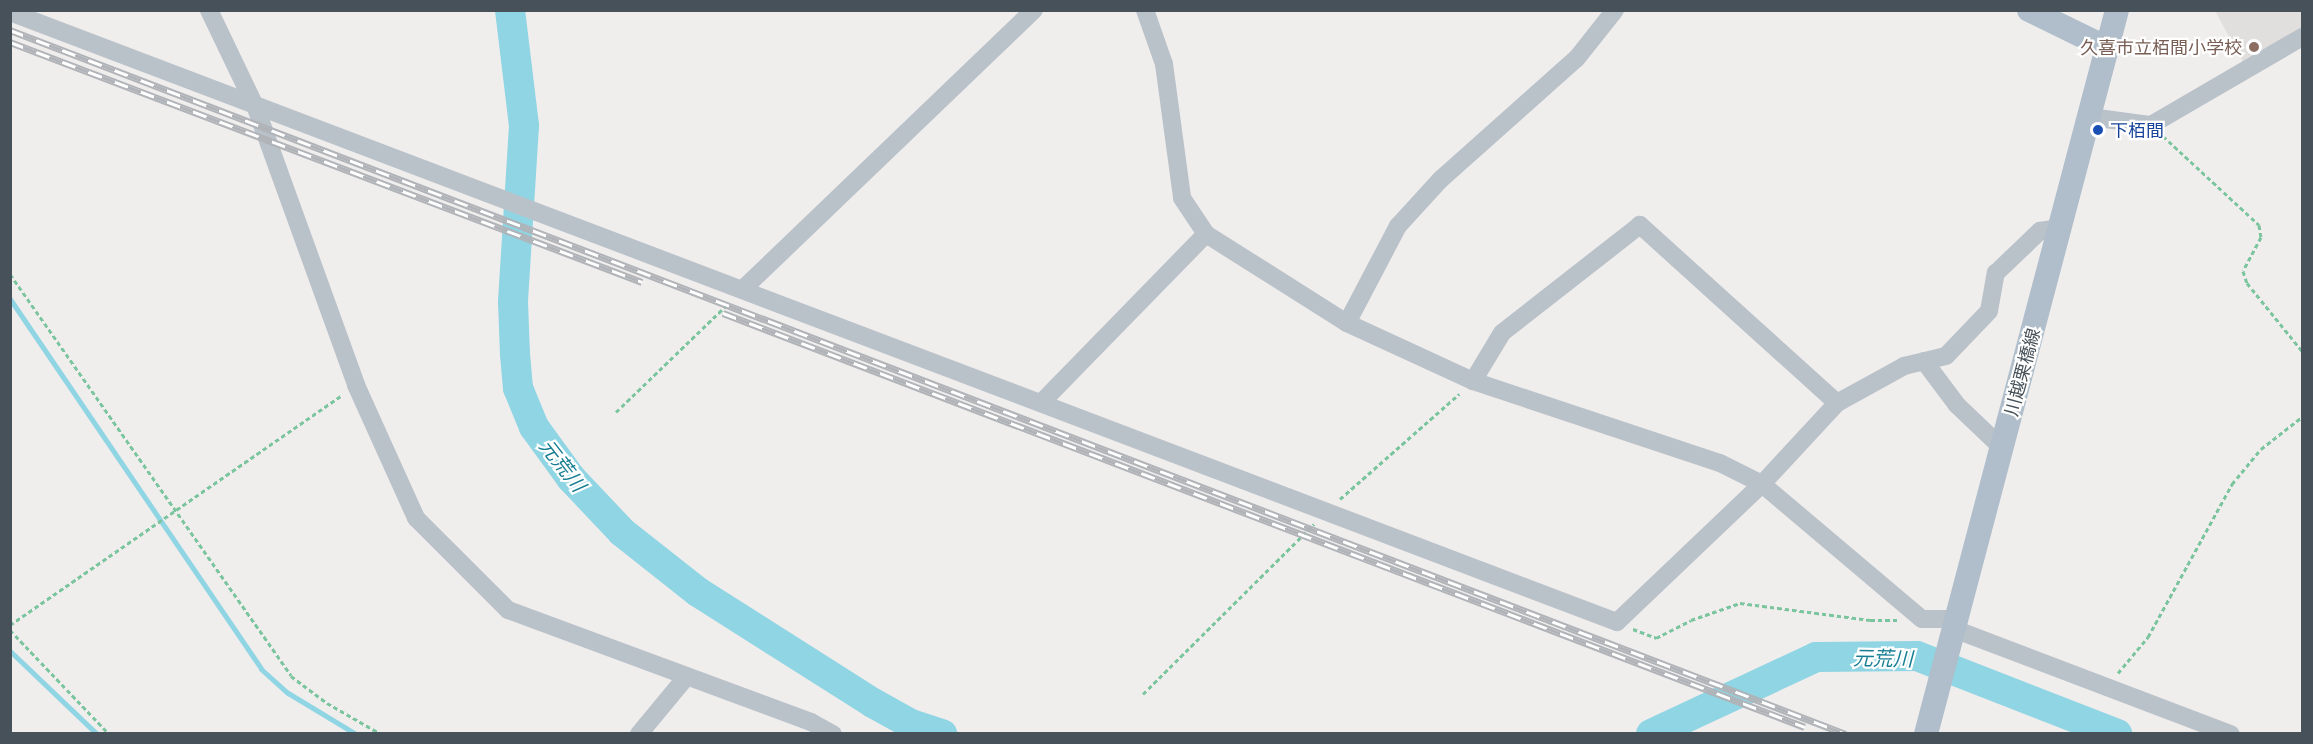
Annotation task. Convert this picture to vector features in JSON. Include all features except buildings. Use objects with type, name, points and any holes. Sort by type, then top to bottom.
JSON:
[{"type":"main road","name":"川越栗橋線","points":[[1928,728],[2117,10]]},
{"type":"main road","points":[[2037,12],[2107,48]]},
{"type":"street","points":[[209,10],[256,108],[356,385],[416,518],[508,610],[811,722],[833,734]]},
{"type":"street","points":[[743,289],[1034,10]]},
{"type":"street","points":[[1145,10],[1164,64],[1182,198],[1206,234],[1347,323],[1473,381],[1720,463],[1762,484],[1922,620],[1954,627],[2231,734]]},
{"type":"street","points":[[1347,323],[1398,226],[1440,180],[1577,58],[1615,10]]},
{"type":"street","points":[[10,12],[256,108],[743,289],[1324,514],[1617,622],[1762,484],[1838,403],[1904,366],[1946,356],[1989,311],[1996,273],[2040,231],[2060,228]]},
{"type":"street","points":[[2090,117],[2151,125],[2302,37]]},
{"type":"street","points":[[1473,381],[1502,333],[1640,225],[1838,403]]},
{"type":"street","points":[[1041,403],[1206,234]]},
{"type":"street","points":[[1924,361],[1957,405],[2002,448]]},
{"type":"street","points":[[639,734],[687,676]]},
{"type":"path","points":[[2151,125],[2259,225],[2261,237],[2243,271],[2247,283],[2302,351]]},
{"type":"path","points":[[10,274],[173,511],[291,676],[327,703],[381,734]]},
{"type":"path","points":[[616,412],[743,289]]},
{"type":"path","points":[[1143,694],[1324,514],[1473,381]]},
{"type":"path","points":[[10,625],[356,385]]},
{"type":"path","points":[[2107,686],[2148,637],[2232,484],[2261,449],[2302,417]]},
{"type":"path","points":[[1617,622],[1656,638],[1691,620],[1740,603],[1870,620],[1922,620]]},
{"type":"path","points":[[10,630],[109,734]]},
{"type":"shaded area","name":"久喜市立栢間小学校","points":[[2215,11],[2302,11],[2302,31],[2244,64]]},
{"type":"waterway","name":"元荒川","points":[[510,10],[524,126],[513,302],[515,354],[518,388],[534,427],[571,478],[622,532],[698,592],[873,703],[911,724],[942,734]]},
{"type":"waterway","points":[[10,299],[261,669],[288,693],[356,734]]},
{"type":"waterway","points":[[10,651],[97,734]]},
{"type":"waterway","name":"元荒川","points":[[1651,734],[1816,657],[1917,656],[2117,734]]},
{"type":"railway","points":[[10,30],[1846,734]]},
{"type":"railway","points":[[10,42],[642,282]]},
{"type":"railway","points":[[723,313],[1805,727]]},
{"type":"place","name":"久喜市立栢間小学校","points":[[2254,47]]},
{"type":"place","name":"下栢間","points":[[2098,130]]}]
